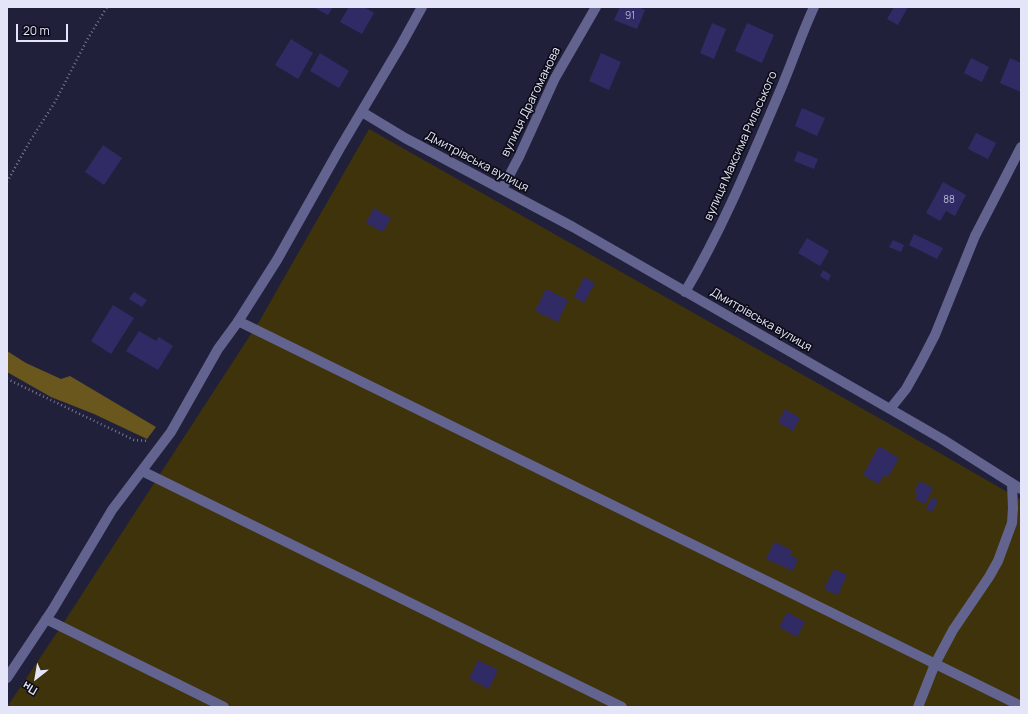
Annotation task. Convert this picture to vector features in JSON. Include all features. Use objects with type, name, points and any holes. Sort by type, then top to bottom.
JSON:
[{"type":"street","points":[[7,678],[82,562],[110,514],[163,444],[218,349],[277,260],[422,7]]},
{"type":"street","name":"вулиця Драгоманова","points":[[502,189],[519,157],[555,78],[596,7]]},
{"type":"street","name":"вулиця Максима Рильського","points":[[685,292],[704,259],[726,215],[780,92],[814,7]]},
{"type":"street","name":"Дмитрівська вулиця","points":[[362,112],[398,134],[579,231],[890,409],[1017,486]]},
{"type":"street","points":[[890,409],[906,389],[923,359],[975,236],[1021,147]]},
{"type":"street","points":[[238,321],[1021,706]]},
{"type":"street","points":[[142,471],[622,707]]},
{"type":"street","points":[[918,707],[935,664],[953,630],[986,582],[998,561],[1012,523],[1017,486]]},
{"type":"street","points":[[46,619],[224,707]]},
{"type":"path","points":[[7,182],[30,141],[55,102],[87,40],[107,7]]},
{"type":"path","points":[[7,379],[134,440],[154,441],[163,444]]},
{"type":"shaded area","points":[[369,129],[1021,500],[1021,707],[7,707],[66,619],[260,320]]},
{"type":"shaded area","points":[[7,351],[26,363],[61,379],[70,376],[156,427],[147,439],[94,414],[51,397],[7,372]]},
{"type":"building","points":[[313,7],[333,7],[328,15]]},
{"type":"building","points":[[349,7],[364,7],[374,13],[362,34],[340,22]]},
{"type":"building","points":[[620,7],[638,7],[645,10],[637,29],[614,20]]},
{"type":"building","points":[[894,7],[908,7],[898,25],[887,19]]},
{"type":"building","points":[[712,23],[726,29],[714,59],[700,53]]},
{"type":"building","points":[[747,23],[774,35],[762,63],[735,51]]},
{"type":"building","points":[[291,39],[313,53],[298,79],[275,65]]},
{"type":"building","points":[[320,53],[349,71],[339,88],[310,71]]},
{"type":"building","points":[[601,53],[621,62],[609,90],[589,81]]},
{"type":"building","points":[[971,58],[989,67],[982,82],[964,73]]},
{"type":"building","points":[[1010,58],[1021,63],[1021,92],[1000,83]]},
{"type":"building","points":[[802,108],[825,118],[817,136],[795,126]]},
{"type":"building","points":[[976,133],[996,143],[988,159],[968,149]]},
{"type":"building","points":[[103,145],[122,158],[104,185],[85,172]]},
{"type":"building","points":[[798,151],[818,159],[814,169],[794,161]]},
{"type":"building","points":[[943,182],[966,195],[955,216],[946,211],[940,221],[926,213]]},
{"type":"building","points":[[374,208],[391,218],[383,232],[366,223]]},
{"type":"building","points":[[914,234],[943,248],[937,259],[909,245]]},
{"type":"building","points":[[807,238],[829,251],[820,266],[798,253]]},
{"type":"building","points":[[893,240],[904,245],[901,252],[889,247]]},
{"type":"building","points":[[823,270],[831,275],[828,281],[820,276]]},
{"type":"building","points":[[584,277],[595,283],[584,303],[574,297]]},
{"type":"building","points":[[546,289],[568,300],[558,322],[535,311]]},
{"type":"building","points":[[134,292],[147,300],[142,307],[129,299]]},
{"type":"building","points":[[113,305],[134,318],[111,354],[91,341]]},
{"type":"building","points":[[139,331],[156,341],[159,337],[173,346],[158,370],[126,351]]},
{"type":"building","points":[[785,409],[800,418],[793,431],[778,422]]},
{"type":"building","points":[[879,446],[899,458],[888,477],[884,475],[879,484],[863,475]]},
{"type":"building","points":[[920,481],[933,488],[925,504],[915,499],[918,494],[914,492]]},
{"type":"building","points":[[932,497],[938,501],[932,512],[926,509]]},
{"type":"building","points":[[774,542],[792,550],[790,555],[798,559],[793,571],[766,559]]},
{"type":"building","points":[[834,569],[847,575],[838,595],[824,589]]},
{"type":"building","points":[[787,612],[805,622],[797,637],[779,627]]},
{"type":"building","points":[[478,660],[498,670],[489,689],[469,679]]}]
